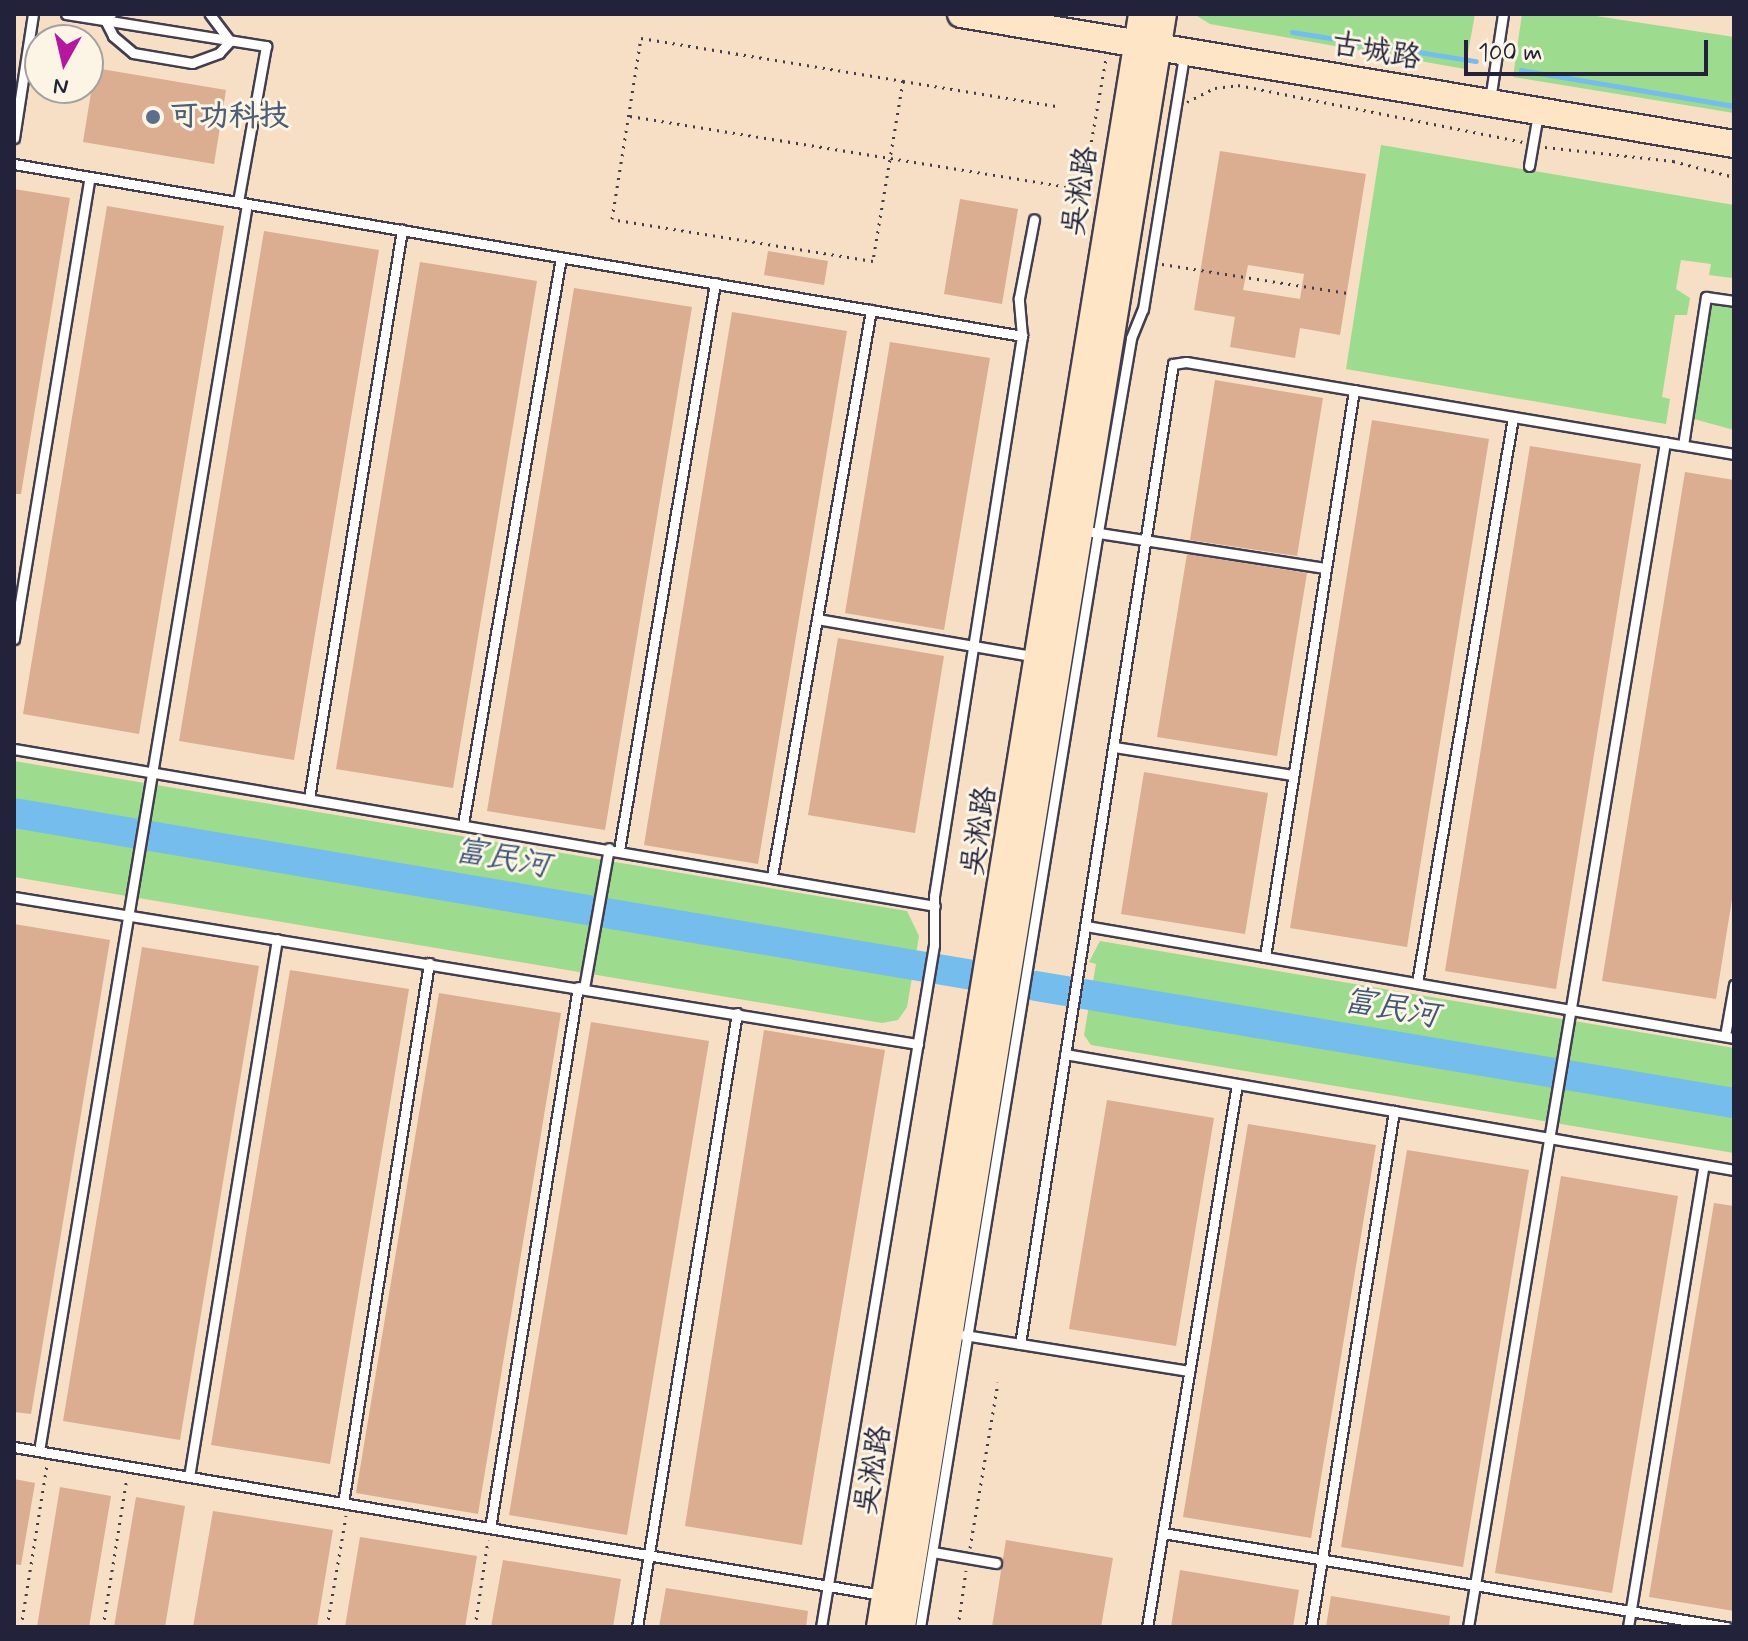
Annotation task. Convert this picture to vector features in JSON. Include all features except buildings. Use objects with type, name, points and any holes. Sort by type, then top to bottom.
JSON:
[{"type":"main road","name":"古城路","points":[[961,14],[1109,39],[1150,31]]},
{"type":"main road","name":"古城路","points":[[1031,14],[1150,31],[1186,46],[1490,96],[1734,129]]},
{"type":"main road","name":"吴淞路","points":[[902,1627],[1081,530],[1150,31]]},
{"type":"main road","name":"古城路","points":[[1490,96],[1538,111],[1734,144]]},
{"type":"main road","name":"吴淞路","points":[[880,1627],[885,1595],[950,1333],[1040,658],[1081,530]]},
{"type":"lane","points":[[14,138],[33,14]]},
{"type":"lane","points":[[44,1452],[266,46],[108,17],[66,14]]},
{"type":"lane","points":[[210,14],[230,41]]},
{"type":"lane","points":[[1490,96],[1503,14]]},
{"type":"lane","points":[[108,17],[133,53],[202,62],[230,41]]},
{"type":"lane","points":[[1186,46],[1143,309],[1131,338],[1081,530],[1325,568]]},
{"type":"lane","points":[[1529,166],[1538,111]]},
{"type":"lane","points":[[14,164],[1022,336]]},
{"type":"lane","points":[[14,639],[90,177]]},
{"type":"lane","points":[[821,1627],[934,945],[935,906],[1022,336],[1019,298],[1034,219]]},
{"type":"lane","points":[[309,798],[402,230]]},
{"type":"lane","points":[[463,824],[561,257]]},
{"type":"lane","points":[[490,1528],[581,988],[604,878],[614,849],[715,283]]},
{"type":"lane","points":[[1683,445],[1706,297],[1734,301]]},
{"type":"lane","points":[[772,876],[871,310]]},
{"type":"lane","points":[[1020,1344],[1173,364],[1186,362],[1734,454]]},
{"type":"lane","points":[[1265,957],[1354,390]]},
{"type":"lane","points":[[1417,983],[1513,417]]},
{"type":"lane","points":[[1468,1627],[1568,1009],[1665,442]]},
{"type":"lane","points":[[817,619],[1040,658]]},
{"type":"lane","points":[[1114,747],[1293,775]]},
{"type":"lane","points":[[14,749],[935,906]]},
{"type":"lane","points":[[14,897],[918,1044]]},
{"type":"lane","points":[[1086,926],[1730,1037],[1734,985]]},
{"type":"lane","points":[[189,1477],[277,939]]},
{"type":"lane","points":[[345,1503],[429,963]]},
{"type":"lane","points":[[637,1627],[737,1013]]},
{"type":"lane","points":[[1065,1054],[1734,1170]]},
{"type":"lane","points":[[1147,1627],[1237,1084]]},
{"type":"lane","points":[[1311,1627],[1394,1111]]},
{"type":"lane","points":[[1628,1627],[1704,1165]]},
{"type":"lane","points":[[920,1627],[933,1552],[950,1333],[1189,1371]]},
{"type":"lane","points":[[14,1447],[885,1595]]},
{"type":"lane","points":[[1163,1533],[1726,1627]]},
{"type":"lane","points":[[933,1552],[996,1563]]},
{"type":"path","points":[[903,81],[873,261],[612,219],[641,38],[1056,106]]},
{"type":"path","points":[[628,116],[1083,189],[1109,39]]},
{"type":"path","points":[[1176,103],[1238,85],[1533,144],[1673,161],[1734,177]]},
{"type":"path","points":[[1150,262],[1348,293]]},
{"type":"path","points":[[958,1627],[998,1382]]},
{"type":"path","points":[[21,1627],[44,1452]]},
{"type":"path","points":[[103,1627],[129,1467]]},
{"type":"path","points":[[327,1627],[345,1503]]},
{"type":"path","points":[[475,1627],[490,1528]]},
{"type":"green space","points":[[1194,14],[1475,14],[1465,69],[1210,24]]},
{"type":"green space","points":[[1522,14],[1583,14],[1734,37],[1734,113],[1513,77]]},
{"type":"green space","points":[[1381,145],[1734,205],[1732,278],[1709,275],[1711,264],[1681,260],[1676,289],[1690,298],[1687,315],[1675,315],[1662,397],[1670,399],[1666,424],[1346,369]]},
{"type":"green space","points":[[1711,301],[1734,308],[1734,430],[1694,419]]},
{"type":"green space","points":[[14,761],[907,911],[919,936],[907,1007],[898,1020],[882,1023],[14,877]]},
{"type":"green space","points":[[1100,941],[1734,1048],[1734,1153],[1091,1045],[1084,1035],[1096,964],[1089,962]]},
{"type":"waterway","points":[[1292,32],[1476,61]]},
{"type":"waterway","points":[[1521,70],[1734,106]]},
{"type":"waterway","name":"富民河","points":[[14,813],[979,976]]},
{"type":"waterway","name":"富民河","points":[[1036,986],[1734,1103]]},
{"type":"place","name":"可功科技","points":[[153,117]]}]
